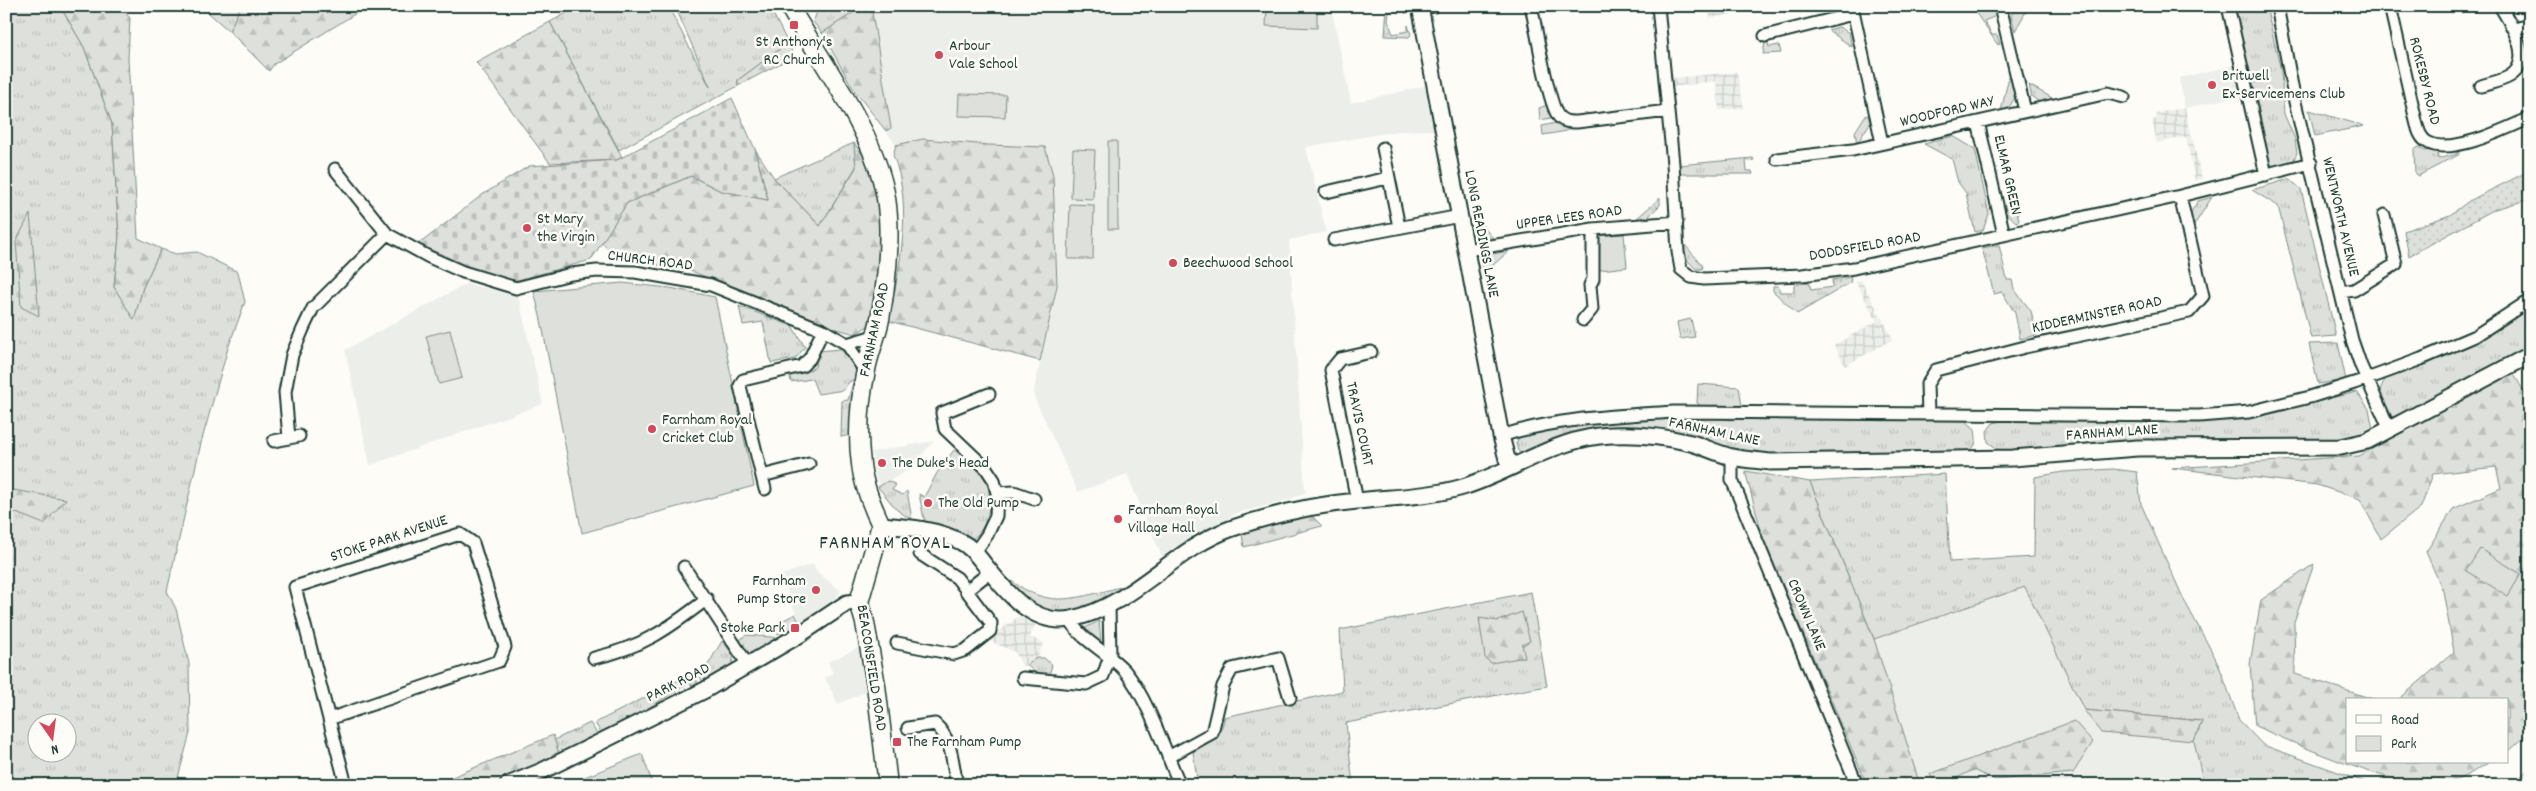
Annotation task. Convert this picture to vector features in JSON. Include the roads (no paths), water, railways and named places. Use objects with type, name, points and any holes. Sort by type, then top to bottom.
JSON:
[{"type":"main road","name":"FARNHAM ROAD","points":[[789,6],[873,152],[886,198],[889,236],[886,276],[879,321],[865,371],[859,427],[861,465],[870,502],[881,525]]},
{"type":"main road","name":"BEACONSFIELD ROAD","points":[[881,525],[859,602],[865,623],[876,685],[888,785]]},
{"type":"street","points":[[1531,6],[1551,98],[1557,115],[1564,121],[1577,122],[1668,111]]},
{"type":"street","name":"DODDSFIELD ROAD","points":[[1658,6],[1681,269],[1691,277],[1704,279],[1802,275],[1854,268],[2180,196],[2311,163]]},
{"type":"street","points":[[2000,6],[2025,111]]},
{"type":"street","points":[[2228,6],[2266,175]]},
{"type":"street","name":"WENTWORTH AVENUE","points":[[2277,6],[2295,102],[2352,340],[2390,430]]},
{"type":"street","name":"ROKESBY ROAD","points":[[2390,6],[2416,121],[2420,135],[2428,143],[2441,147],[2463,143],[2498,132],[2530,118]]},
{"type":"street","points":[[2481,86],[2509,76],[2519,69],[2522,58],[2514,30],[2500,6]]},
{"type":"street","name":"LONG READINGS LANE","points":[[1425,7],[1460,216],[1500,436],[1507,459],[1514,465]]},
{"type":"street","points":[[1765,36],[1852,10],[1882,143]]},
{"type":"street","points":[[2514,30],[2530,25]]},
{"type":"street","name":"WOODFORD WAY","points":[[1777,159],[1853,150],[2108,93],[2124,96]]},
{"type":"street","name":"ELMAR GREEN","points":[[1978,122],[2004,235]]},
{"type":"street","points":[[1383,148],[1399,227]]},
{"type":"street","name":"CHURCH ROAD","points":[[335,169],[387,234],[429,257],[463,272],[516,288],[571,274],[597,271],[636,272],[711,285],[823,330],[847,344],[865,371]]},
{"type":"street","points":[[1326,192],[1388,178]]},
{"type":"street","name":"KIDDERMINSTER ROAD","points":[[1928,414],[1927,384],[1936,370],[2025,347],[2189,312],[2203,296],[2180,196]]},
{"type":"street","points":[[2341,292],[2354,290],[2396,264],[2384,215]]},
{"type":"street","points":[[1334,240],[1460,216]]},
{"type":"street","name":"UPPER LEES ROAD","points":[[1467,250],[1593,229],[1677,222]]},
{"type":"street","points":[[1584,320],[1592,309],[1590,285],[1593,279],[1593,229]]},
{"type":"street","points":[[274,441],[294,437],[285,392],[292,355],[313,308],[387,234]]},
{"type":"street","points":[[1500,436],[1524,429],[1598,417],[1674,412],[2199,416],[2249,412],[2310,397],[2421,359],[2475,336],[2530,300]]},
{"type":"street","points":[[765,489],[740,386],[743,380],[802,366],[810,358],[823,330]]},
{"type":"street","points":[[847,344],[874,336]]},
{"type":"street","name":"TRAVIS COURT","points":[[1357,501],[1331,370],[1340,359],[1371,352]]},
{"type":"street","name":"FARNHAM LANE","points":[[881,525],[924,530],[961,542],[974,552],[1022,607],[1046,618],[1069,619],[1109,606],[1132,592],[1185,553],[1228,530],[1287,510],[1357,501],[1422,496],[1464,487],[1565,444],[1598,436],[1652,437],[1681,442],[1732,457],[1770,462],[2013,458],[2165,447],[2341,447],[2367,441],[2390,430],[2530,355]]},
{"type":"street","points":[[974,552],[987,535],[996,516],[997,493],[994,480],[986,468],[945,429],[942,413],[989,394]]},
{"type":"street","name":"CROWN LANE","points":[[1732,457],[1732,480],[1857,785]]},
{"type":"street","points":[[762,476],[809,464]]},
{"type":"street","points":[[997,493],[1014,492],[1034,498]]},
{"type":"street","name":"STOKE PARK AVENUE","points":[[329,719],[500,661],[505,647],[473,543],[468,537],[460,534],[295,586],[329,719],[346,785]]},
{"type":"street","points":[[897,643],[954,654],[966,650],[990,631],[991,623],[957,578],[920,554]]},
{"type":"street","points":[[684,566],[748,665]]},
{"type":"street","points":[[966,591],[990,572]]},
{"type":"street","points":[[594,658],[620,652],[667,630],[707,599]]},
{"type":"street","name":"PARK ROAD","points":[[508,785],[542,772],[705,690],[847,603],[859,602]]},
{"type":"street","points":[[1023,678],[1086,684],[1103,676],[1110,656],[1109,606]]},
{"type":"street","points":[[1069,619],[1074,628],[1110,656],[1126,672],[1139,691],[1180,785]]},
{"type":"street","points":[[1168,757],[1212,733],[1223,686],[1232,669],[1278,658],[1290,698]]},
{"type":"street","points":[[908,728],[938,719],[949,742],[957,785]]},
{"type":"place","name":"St Anthony's RC Church","points":[[794,25]]},
{"type":"place","name":"Arbour Vale School","points":[[939,55]]},
{"type":"place","name":"Britwell Ex-Servicemens Club","points":[[2212,85]]},
{"type":"place","name":"St Mary the Virgin","points":[[527,228]]},
{"type":"place","name":"Beechwood School","points":[[1173,263]]},
{"type":"place","name":"Farnham Royal Cricket Club","points":[[652,429]]},
{"type":"place","name":"The Duke's Head","points":[[882,463]]},
{"type":"place","name":"The Old Pump","points":[[928,503]]},
{"type":"place","name":"Farnham Royal Village Hall","points":[[1118,519]]},
{"type":"place","name":"Farnham Pump Store","points":[[816,590]]},
{"type":"place","name":"Stoke Park","points":[[795,628]]},
{"type":"place","name":"The Farnham Pump","points":[[897,742]]},
{"type":"district","name":"FARNHAM ROYAL","points":[[885,544]]}]
